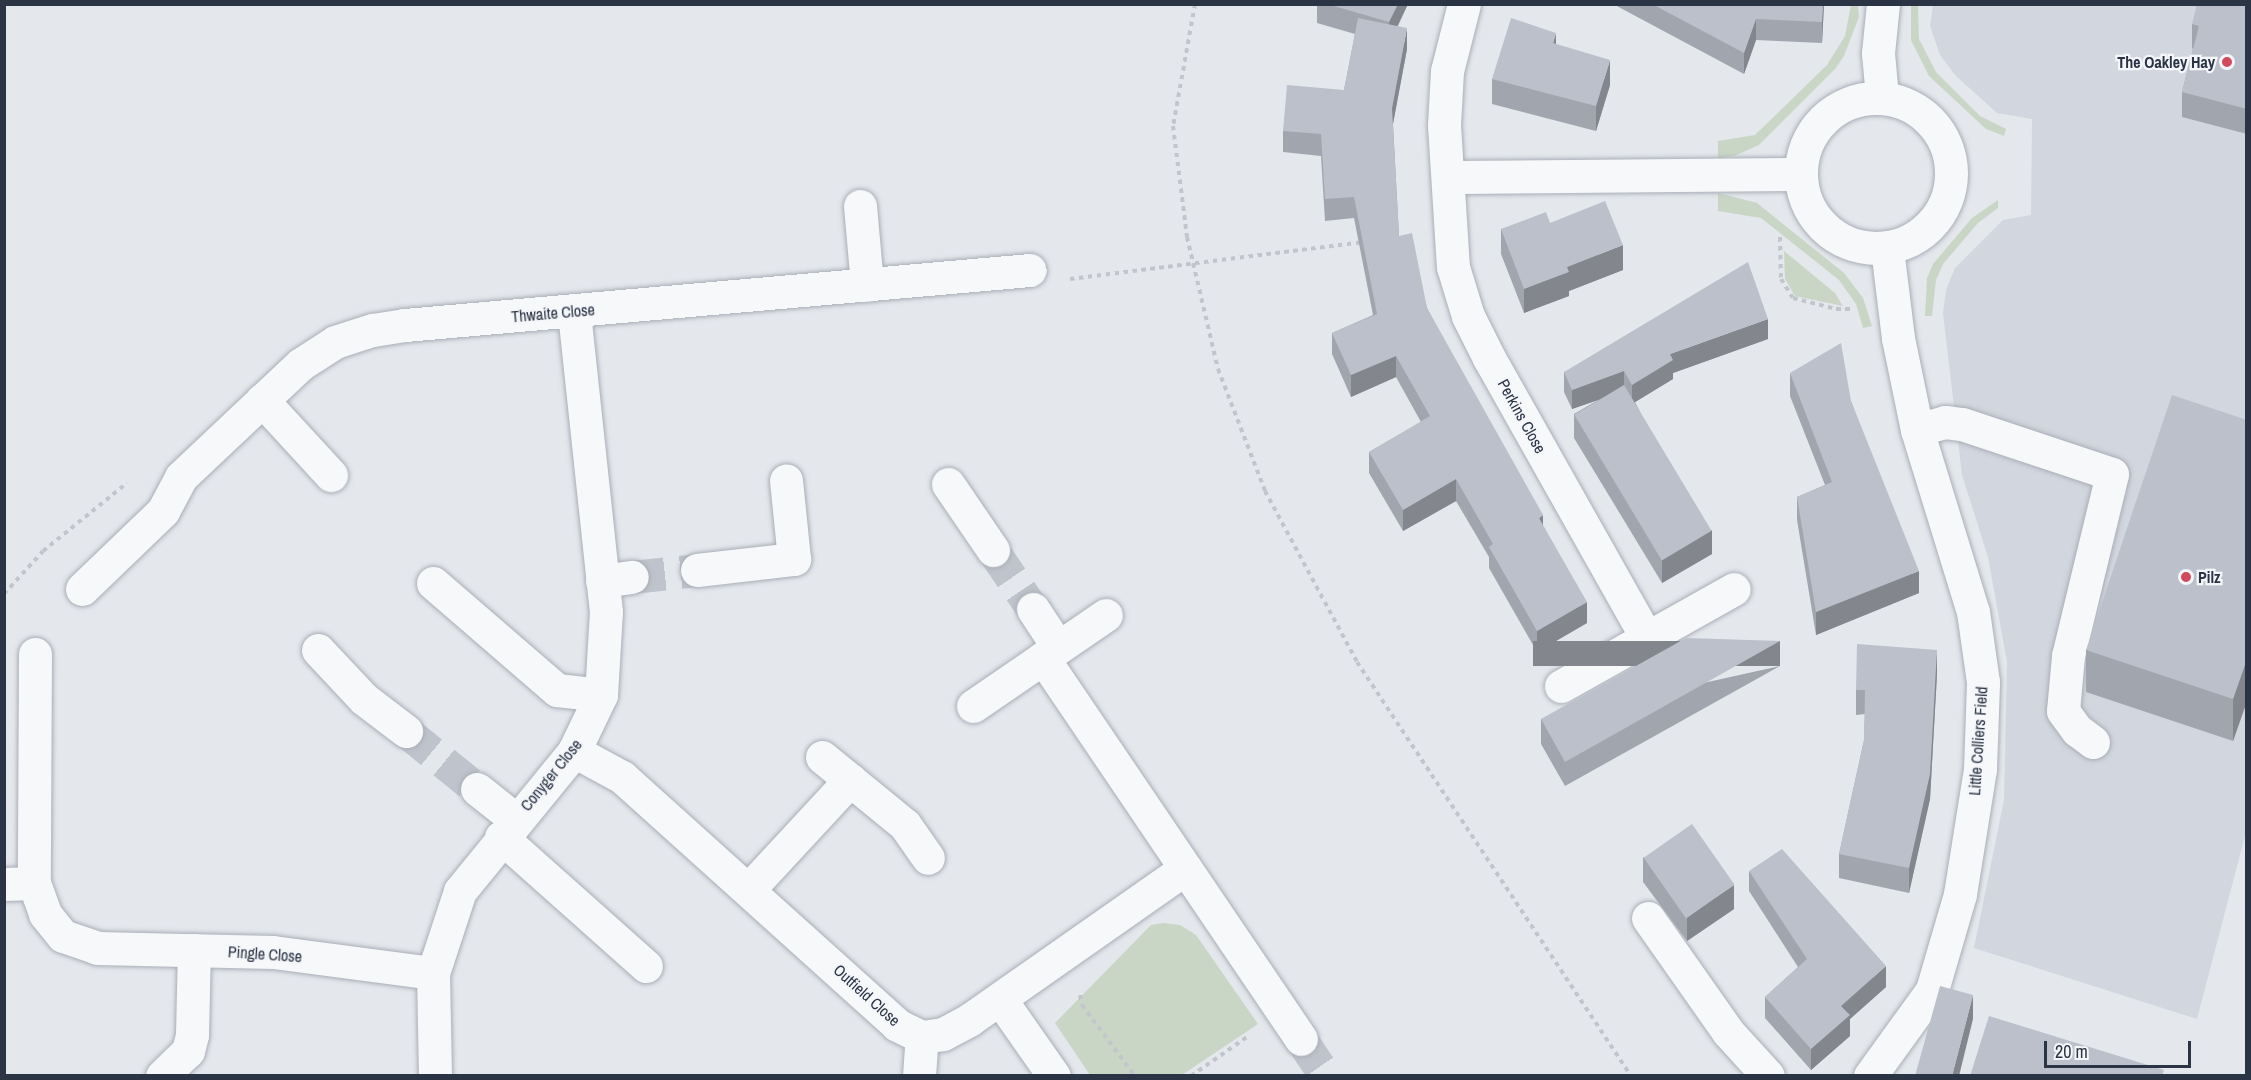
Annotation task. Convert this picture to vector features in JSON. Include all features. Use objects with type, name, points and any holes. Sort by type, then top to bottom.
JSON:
[{"type":"street","name":"Perkins Close","points":[[1464,4],[1447,71],[1444,125],[1453,267],[1468,316],[1647,638]]},
{"type":"street","points":[[1882,97],[1878,53],[1883,4]]},
{"type":"street","points":[[1882,97],[1905,103],[1926,115],[1941,133],[1950,155],[1952,178],[1946,201],[1934,221],[1916,236],[1887,248],[1848,242],[1828,230],[1812,213],[1801,174],[1807,144],[1819,124],[1837,108],[1859,100],[1882,97]]},
{"type":"street","points":[[1448,177],[1801,174]]},
{"type":"street","points":[[860,206],[867,285]]},
{"type":"street","name":"Little Colliers Field","points":[[1870,1076],[1932,990],[1960,894],[1980,769],[1983,682],[1973,612],[1917,430],[1898,338],[1887,248]]},
{"type":"street","name":"Thwaite Close","points":[[82,590],[163,511],[182,477],[301,363],[335,342],[373,330],[1030,270]]},
{"type":"street","name":"Conyger Close","points":[[435,1076],[433,973],[460,891],[508,828],[574,751],[601,694],[617,579],[574,312]]},
{"type":"street","points":[[262,400],[331,475]]},
{"type":"street","points":[[1917,430],[1945,422],[1962,424],[2112,474],[2068,656],[2063,711],[2077,730],[2093,742]]},
{"type":"street","points":[[697,570],[794,559],[786,480]]},
{"type":"street","points":[[948,484],[993,550]]},
{"type":"street","points":[[433,583],[556,690],[601,694]]},
{"type":"street","points":[[1561,686],[1734,589]]},
{"type":"street","points":[[1033,609],[1050,652],[1185,869],[1292,1026]]},
{"type":"street","points":[[973,706],[1106,615]]},
{"type":"street","points":[[318,650],[364,699],[406,731]]},
{"type":"street","name":"Pingle Close","points":[[35,654],[19,884],[63,936],[97,948],[273,952],[433,973]]},
{"type":"street","name":"Outfield Close","points":[[574,751],[622,777],[749,889],[897,1025],[922,1037]]},
{"type":"street","points":[[822,757],[905,825],[928,858]]},
{"type":"street","points":[[749,889],[850,780]]},
{"type":"street","points":[[477,789],[508,828],[646,966]]},
{"type":"street","points":[[919,1076],[922,1037],[943,1034],[1000,999],[1185,869]]},
{"type":"street","points":[[1648,918],[1728,1032],[1768,1076]]},
{"type":"street","points":[[162,1076],[188,1051],[192,1035],[194,950]]},
{"type":"street","points":[[1000,999],[1054,1076]]},
{"type":"path","points":[[1195,4],[1173,126],[1193,264],[1218,369],[1276,511],[1357,662],[1631,1076]]},
{"type":"path","points":[[1780,237],[1781,279],[1792,298],[1836,309],[1851,309]]},
{"type":"path","points":[[1030,270],[1033,283],[1369,241]]},
{"type":"path","points":[[1078,989],[1082,1005],[1135,1076]]},
{"type":"path","points":[[1191,1076],[1292,1026]]},
{"type":"shaded area","points":[[1933,5],[2246,5],[2246,832],[2197,1019],[1974,948],[2004,800],[2007,662],[1988,557],[1962,475],[1943,313],[1946,290],[1955,268],[2003,220],[2031,215],[2032,119],[1997,113],[1956,76],[1940,55],[1930,26]]},
{"type":"green space","points":[[1851,5],[1858,5],[1859,17],[1844,56],[1835,69],[1759,145],[1734,156],[1718,158],[1718,141],[1755,135],[1827,65],[1845,36]]},
{"type":"green space","points":[[1911,5],[1918,5],[1919,39],[1936,72],[1980,116],[2006,129],[2004,136],[1986,129],[1929,76],[1911,40]]},
{"type":"green space","points":[[1718,193],[1757,203],[1844,273],[1863,298],[1872,326],[1863,328],[1856,304],[1839,280],[1761,218],[1718,211]]},
{"type":"green space","points":[[1998,200],[1998,208],[1978,223],[1943,264],[1936,280],[1932,316],[1925,316],[1927,278],[1933,264],[1972,218]]},
{"type":"green space","points":[[1784,251],[1835,293],[1843,306],[1795,296],[1785,279]]},
{"type":"green space","points":[[1163,923],[1180,925],[1196,935],[1258,1024],[1182,1075],[1090,1075],[1055,1023],[1151,925]]},
{"type":"building","points":[[1327,4],[1398,4],[1389,22]]},
{"type":"building","points":[[1652,4],[1823,4],[1822,22],[1756,19],[1744,53]]},
{"type":"building","name":"The Oakley Hay","points":[[2197,4],[2247,4],[2247,109],[2182,92],[2199,26],[2192,24]]},
{"type":"building","points":[[1358,18],[1407,28],[1392,108],[1399,236],[1412,233],[1427,308],[1543,515],[1539,518],[1587,602],[1537,631],[1489,547],[1493,544],[1456,479],[1403,510],[1369,452],[1430,416],[1396,356],[1351,375],[1332,333],[1377,314],[1354,197],[1325,199],[1321,134],[1283,131],[1287,85],[1344,90]]},
{"type":"building","points":[[1511,18],[1556,33],[1553,43],[1610,60],[1596,106],[1492,79]]},
{"type":"building","points":[[1605,201],[1623,245],[1567,267],[1569,272],[1524,289],[1501,229],[1546,212],[1550,223]]},
{"type":"building","points":[[1748,262],[1768,319],[1670,354],[1673,360],[1632,385],[1624,371],[1572,390],[1564,372]]},
{"type":"building","points":[[1841,343],[1851,401],[1919,571],[1816,612],[1797,497],[1832,482],[1790,373]]},
{"type":"building","points":[[1624,385],[1712,531],[1662,561],[1574,415]]},
{"type":"building","name":"Pilz","points":[[2172,395],[2247,420],[2247,659],[2233,699],[2086,650]]},
{"type":"building","points":[[1686,638],[1780,641],[1565,762],[1541,719]]},
{"type":"building","points":[[1857,644],[1937,650],[1930,774],[1909,868],[1839,854],[1864,740],[1865,690],[1856,690]]},
{"type":"building","points":[[1692,824],[1734,885],[1686,918],[1644,858]]},
{"type":"building","points":[[1782,849],[1886,966],[1841,1006],[1850,1015],[1811,1049],[1765,997],[1807,959],[1749,871]]},
{"type":"building","points":[[1940,986],[1973,995],[1952,1076],[1915,1076]]},
{"type":"building","points":[[1989,1016],[2164,1070],[2162,1076],[1970,1076]]},
{"type":"tunnel","points":[[993,550],[1033,609]]},
{"type":"tunnel","points":[[632,577],[697,570]]},
{"type":"tunnel","points":[[406,731],[477,789]]},
{"type":"tunnel","points":[[1301,1039],[1326,1076]]},
{"type":"place","name":"The Oakley Hay","points":[[2227,62]]},
{"type":"place","name":"Pilz","points":[[2186,577]]}]
